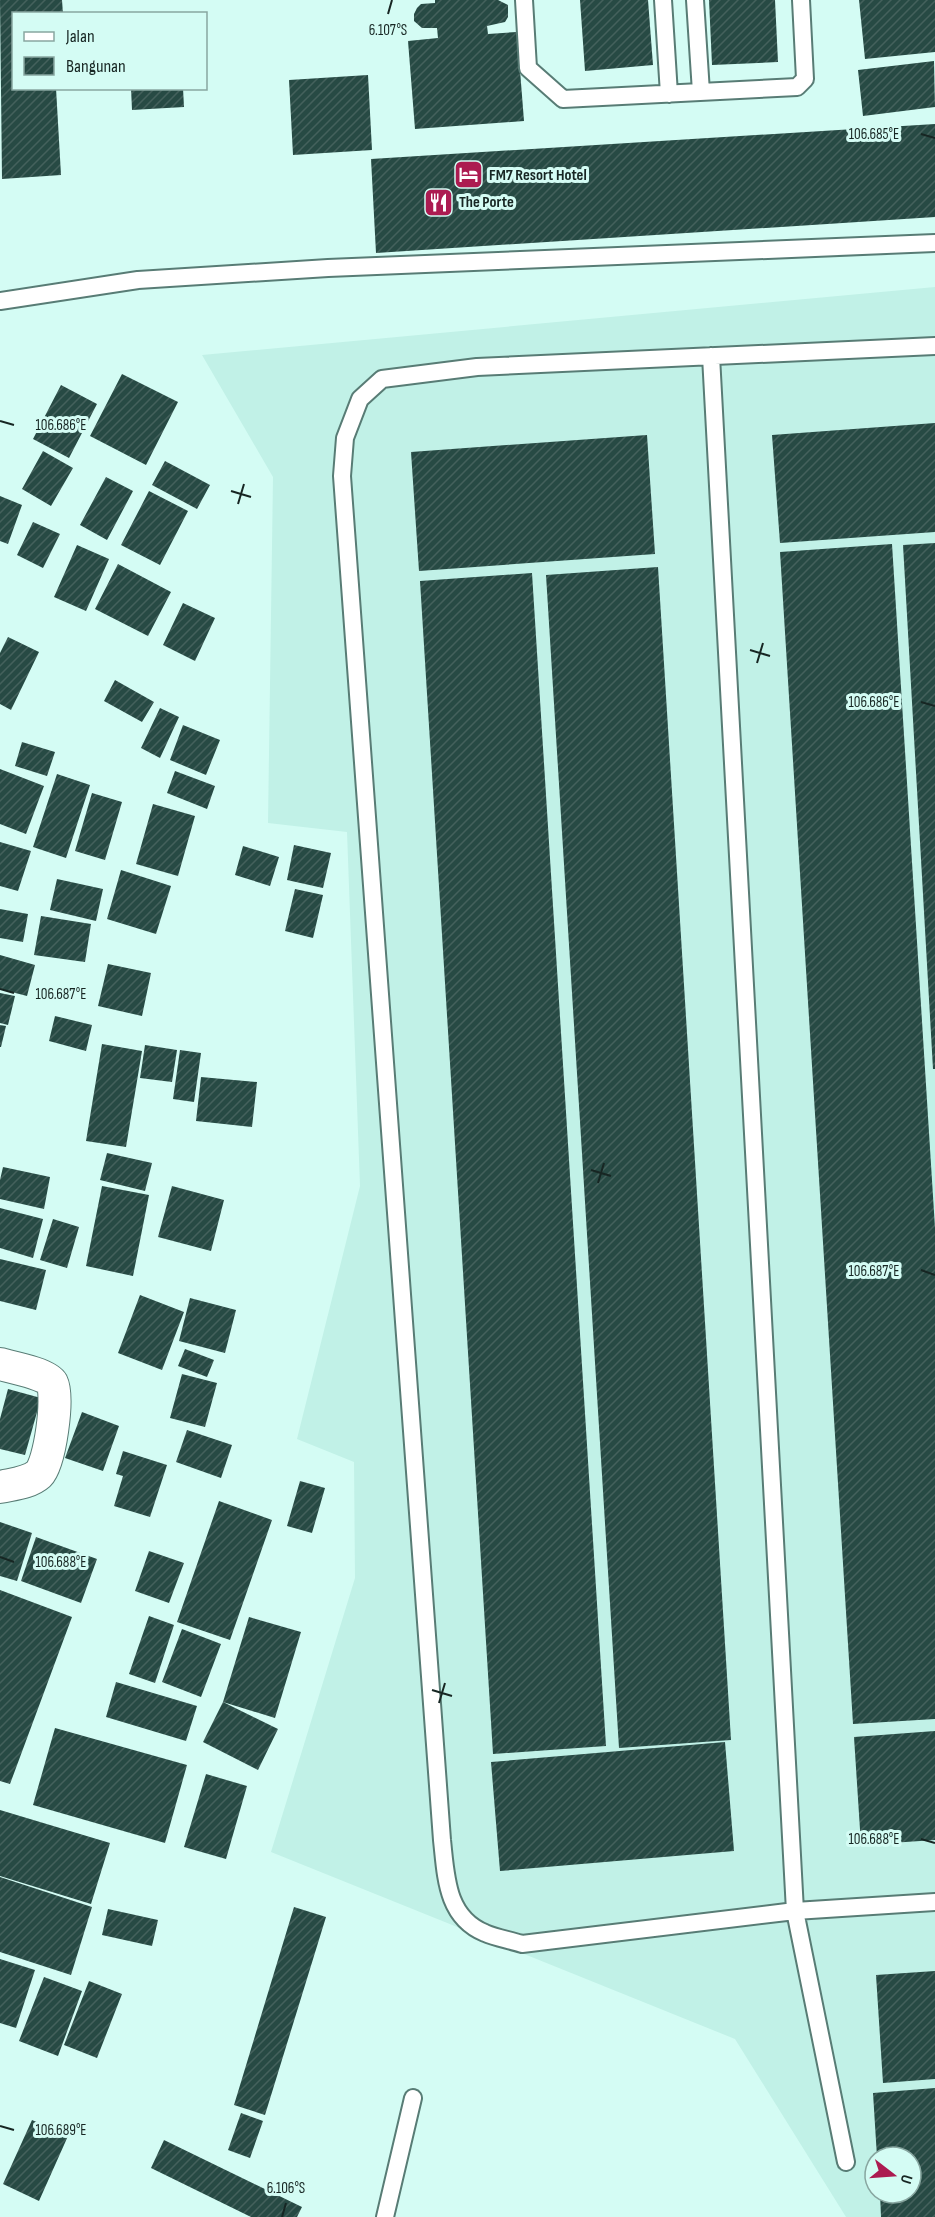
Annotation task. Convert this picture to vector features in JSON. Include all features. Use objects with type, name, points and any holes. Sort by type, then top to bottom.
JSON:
[{"type":"street","points":[[0,1364],[46,1378],[52,1383],[54,1393],[53,1429],[48,1461],[39,1474],[27,1481],[0,1487]]},
{"type":"lane","points":[[524,0],[528,68],[563,99],[797,87],[805,79],[801,0]]},
{"type":"lane","points":[[663,0],[669,94]]},
{"type":"lane","points":[[695,0],[701,92]]},
{"type":"lane","points":[[0,301],[138,280],[328,268],[935,243]]},
{"type":"lane","points":[[935,346],[477,367],[382,380],[360,399],[345,438],[342,476],[438,1792],[447,1886],[459,1915],[484,1933],[522,1944],[795,1911],[935,1902]]},
{"type":"lane","points":[[711,356],[795,1911],[846,2162]]},
{"type":"lane","points":[[385,2217],[413,2098]]},
{"type":"shaded area","points":[[935,287],[935,2217],[846,2217],[735,2039],[271,1852],[355,1578],[354,1462],[297,1439],[360,1186],[347,832],[268,823],[273,477],[202,355]]},
{"type":"building","points":[[0,0],[62,0],[63,12],[12,12],[12,90],[56,90],[61,175],[2,179]]},
{"type":"building","points":[[435,0],[498,0],[508,5],[508,17],[505,22],[487,26],[488,34],[517,32],[524,121],[415,129],[408,41],[438,38],[437,28],[422,28],[414,21],[414,14],[421,4],[435,3]]},
{"type":"building","points":[[580,0],[648,0],[653,65],[585,71]]},
{"type":"building","points":[[709,0],[775,0],[778,62],[712,65]]},
{"type":"building","points":[[859,0],[935,0],[935,52],[865,59]]},
{"type":"building","points":[[934,61],[935,107],[863,116],[858,70]]},
{"type":"building","points":[[368,75],[372,150],[293,155],[289,80]]},
{"type":"building","points":[[131,90],[183,90],[184,107],[132,110]]},
{"type":"building","points":[[935,124],[935,217],[376,253],[371,159]]},
{"type":"building","points":[[122,374],[178,402],[146,465],[90,436]]},
{"type":"building","points":[[61,385],[97,404],[69,458],[33,439]]},
{"type":"building","points":[[935,423],[935,532],[780,543],[772,435]]},
{"type":"building","points":[[647,435],[655,554],[419,571],[411,452]]},
{"type":"building","points":[[43,451],[73,468],[51,506],[22,489]]},
{"type":"building","points":[[165,461],[210,485],[197,509],[152,485]]},
{"type":"building","points":[[106,477],[133,491],[107,540],[80,525]]},
{"type":"building","points":[[149,491],[188,511],[160,565],[121,545]]},
{"type":"building","points":[[0,496],[22,505],[8,544],[0,541]]},
{"type":"building","points":[[33,522],[60,534],[43,568],[17,555]]},
{"type":"building","points":[[935,543],[935,1069],[933,1069],[903,545]]},
{"type":"building","points":[[892,544],[935,1228],[935,1719],[853,1724],[780,552]]},
{"type":"building","points":[[77,545],[109,559],[86,611],[54,597]]},
{"type":"building","points":[[118,564],[171,592],[148,636],[95,609]]},
{"type":"building","points":[[658,567],[731,1740],[619,1748],[546,575]]},
{"type":"building","points":[[532,573],[606,1746],[493,1754],[420,581]]},
{"type":"building","points":[[183,603],[215,618],[195,661],[163,645]]},
{"type":"building","points":[[8,637],[39,652],[11,710],[0,704],[0,653]]},
{"type":"building","points":[[115,680],[154,702],[142,722],[104,701]]},
{"type":"building","points":[[160,708],[179,717],[160,758],[141,748]]},
{"type":"building","points":[[183,725],[220,740],[206,775],[170,760]]},
{"type":"building","points":[[22,742],[55,752],[47,776],[15,766]]},
{"type":"building","points":[[0,769],[44,786],[26,834],[0,824]]},
{"type":"building","points":[[175,771],[215,786],[207,809],[167,793]]},
{"type":"building","points":[[57,774],[90,785],[66,858],[33,847]]},
{"type":"building","points":[[92,793],[122,802],[105,860],[75,851]]},
{"type":"building","points":[[153,804],[195,816],[178,876],[136,864]]},
{"type":"building","points":[[0,842],[31,851],[18,891],[0,886]]},
{"type":"building","points":[[294,845],[331,853],[323,888],[287,880]]},
{"type":"building","points":[[243,846],[279,857],[270,886],[235,875]]},
{"type":"building","points":[[121,870],[171,886],[156,934],[107,919]]},
{"type":"building","points":[[57,879],[103,889],[96,921],[50,910]]},
{"type":"building","points":[[295,889],[323,895],[313,938],[285,931]]},
{"type":"building","points":[[0,909],[28,914],[23,942],[0,938]]},
{"type":"building","points":[[41,916],[91,924],[85,962],[34,955]]},
{"type":"building","points":[[0,955],[35,965],[27,996],[0,989]]},
{"type":"building","points":[[108,964],[151,973],[142,1016],[98,1006]]},
{"type":"building","points":[[0,993],[15,996],[8,1025],[0,1023]]},
{"type":"building","points":[[55,1016],[92,1025],[86,1051],[49,1041]]},
{"type":"building","points":[[0,1025],[6,1026],[1,1047],[0,1047]]},
{"type":"building","points":[[102,1044],[142,1051],[126,1147],[86,1141]]},
{"type":"building","points":[[145,1045],[177,1050],[172,1082],[140,1078]]},
{"type":"building","points":[[180,1050],[201,1053],[194,1102],[173,1099]]},
{"type":"building","points":[[201,1077],[257,1082],[252,1127],[196,1121]]},
{"type":"building","points":[[107,1153],[152,1163],[145,1191],[100,1180]]},
{"type":"building","points":[[3,1167],[50,1177],[44,1209],[0,1199]]},
{"type":"building","points":[[102,1186],[149,1195],[133,1276],[86,1266]]},
{"type":"building","points":[[172,1186],[224,1200],[211,1251],[158,1237]]},
{"type":"building","points":[[0,1208],[43,1219],[33,1258],[0,1248]]},
{"type":"building","points":[[53,1219],[79,1227],[67,1268],[40,1260]]},
{"type":"building","points":[[0,1259],[46,1270],[36,1310],[0,1301]]},
{"type":"building","points":[[140,1295],[184,1312],[162,1370],[118,1353]]},
{"type":"building","points":[[190,1298],[236,1310],[225,1353],[179,1341]]},
{"type":"building","points":[[185,1349],[214,1360],[207,1377],[178,1366]]},
{"type":"building","points":[[182,1374],[217,1383],[205,1427],[170,1418]]},
{"type":"building","points":[[8,1389],[41,1398],[25,1455],[0,1449],[0,1419]]},
{"type":"building","points":[[82,1412],[119,1426],[103,1471],[65,1458]]},
{"type":"building","points":[[187,1430],[232,1445],[221,1478],[176,1462]]},
{"type":"building","points":[[123,1451],[167,1465],[150,1517],[114,1506],[123,1476],[116,1474]]},
{"type":"building","points":[[300,1481],[325,1488],[312,1533],[287,1526]]},
{"type":"building","points":[[219,1501],[272,1520],[230,1640],[177,1622]]},
{"type":"building","points":[[0,1522],[32,1533],[17,1581],[0,1576]]},
{"type":"building","points":[[36,1537],[97,1559],[81,1603],[21,1581]]},
{"type":"building","points":[[149,1551],[184,1563],[169,1603],[135,1591]]},
{"type":"building","points":[[0,1590],[72,1617],[10,1784],[0,1781]]},
{"type":"building","points":[[149,1616],[174,1625],[155,1683],[129,1674]]},
{"type":"building","points":[[249,1617],[301,1632],[275,1718],[223,1702]]},
{"type":"building","points":[[182,1629],[221,1644],[201,1697],[162,1682]]},
{"type":"building","points":[[116,1682],[197,1706],[186,1741],[106,1717]]},
{"type":"building","points":[[223,1702],[278,1729],[258,1770],[203,1742]]},
{"type":"building","points":[[55,1728],[187,1765],[165,1843],[33,1805]]},
{"type":"building","points":[[935,1731],[935,1840],[861,1845],[854,1737]]},
{"type":"building","points":[[725,1742],[734,1851],[500,1871],[491,1762]]},
{"type":"building","points":[[206,1774],[247,1786],[226,1859],[184,1847]]},
{"type":"building","points":[[0,1810],[110,1843],[91,1904],[0,1876]]},
{"type":"building","points":[[0,1877],[92,1907],[71,1975],[0,1952]]},
{"type":"building","points":[[294,1907],[326,1917],[265,2115],[234,2105]]},
{"type":"building","points":[[108,1909],[158,1920],[152,1946],[102,1935]]},
{"type":"building","points":[[0,1959],[35,1970],[16,2028],[0,2023]]},
{"type":"building","points":[[935,1971],[935,2079],[883,2083],[876,1975]]},
{"type":"building","points":[[44,1977],[82,1991],[58,2056],[19,2041]]},
{"type":"building","points":[[89,1981],[122,1994],[97,2058],[64,2045]]},
{"type":"building","points":[[935,2088],[935,2217],[881,2217],[880,2205],[923,2205],[923,2145],[876,2145],[873,2093]]},
{"type":"building","points":[[241,2113],[263,2121],[250,2158],[228,2150]]},
{"type":"building","points":[[32,2120],[68,2136],[39,2201],[3,2184]]},
{"type":"building","points":[[164,2140],[302,2207],[297,2217],[251,2217],[151,2168]]},
{"type":"place","name":"FM7 Resort Hotel","points":[[468,175]]},
{"type":"place","name":"The Porte","points":[[438,202]]}]
